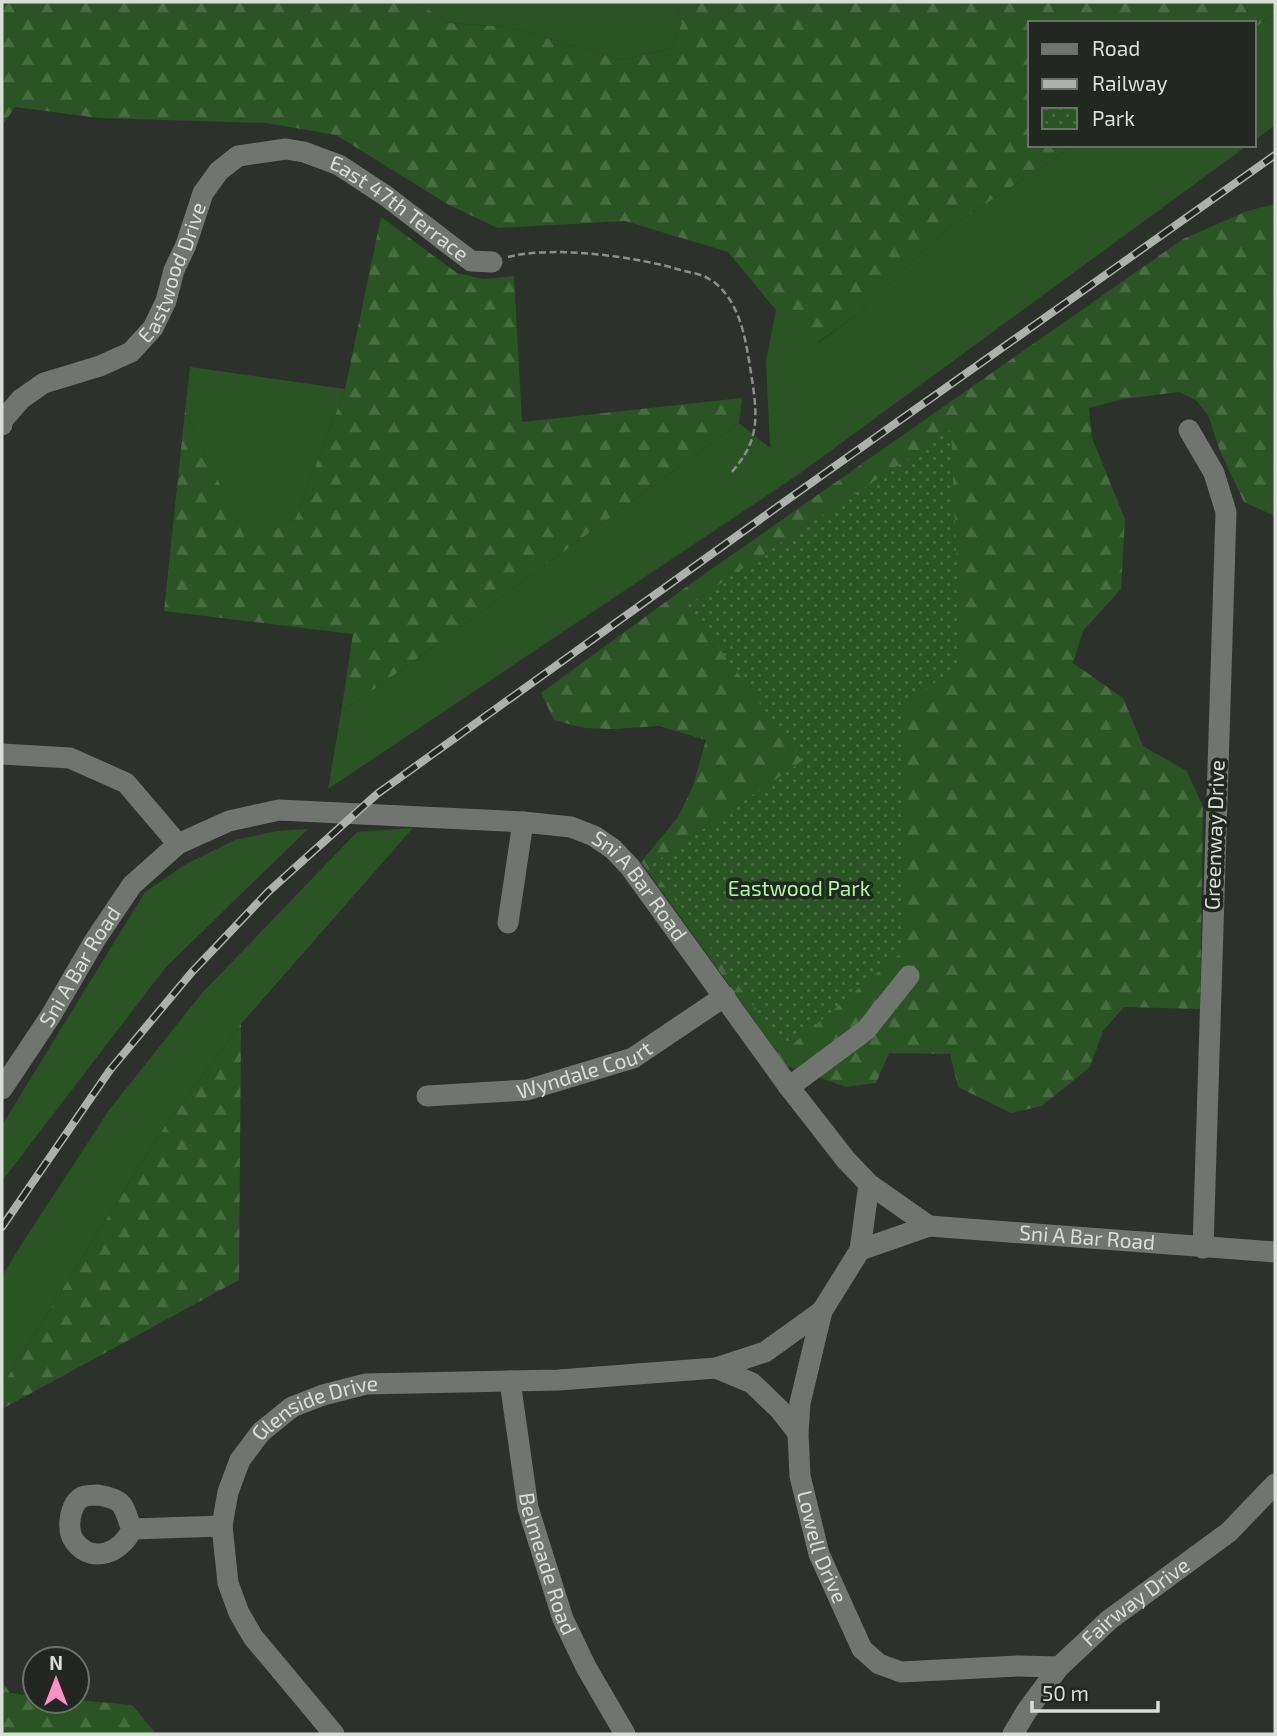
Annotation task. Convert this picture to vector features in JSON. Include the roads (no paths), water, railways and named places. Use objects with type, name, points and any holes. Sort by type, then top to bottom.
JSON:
[{"type":"street","name":"Eastwood Drive","points":[[2,425],[2,421],[21,399],[44,383],[100,366],[131,352],[153,328],[166,301],[174,270],[186,245],[204,193],[219,171],[238,156],[286,149],[304,152]]},
{"type":"street","name":"East 47th Terrace","points":[[304,152],[340,165],[386,196],[471,261],[492,262]]},
{"type":"street","name":"Greenway Drive","points":[[1189,430],[1214,473],[1226,512],[1203,1248]]},
{"type":"street","points":[[2,754],[70,758],[126,783],[178,844]]},
{"type":"street","name":"Sni A Bar Road","points":[[2,1089],[132,885],[178,844],[229,821],[279,810],[523,822],[571,827],[594,836],[613,849],[630,866],[789,1087],[846,1160],[869,1184],[929,1226],[1275,1252]]},
{"type":"street","points":[[508,923],[523,822]]},
{"type":"street","points":[[789,1087],[866,1030],[909,976]]},
{"type":"street","name":"Wyndale Court","points":[[427,1096],[527,1090],[633,1059],[725,996]]},
{"type":"street","name":"Lowell Drive","points":[[869,1184],[860,1250],[822,1311],[800,1403],[800,1476],[819,1554],[862,1649],[879,1664],[901,1672],[1018,1666],[1059,1667]]},
{"type":"street","points":[[860,1250],[929,1226]]},
{"type":"street","name":"Glenside Drive","points":[[334,1734],[253,1637],[239,1613],[228,1583],[222,1526],[228,1492],[240,1460],[261,1432],[292,1407],[323,1395],[366,1384],[510,1381],[716,1368],[765,1352],[822,1311]]},
{"type":"street","name":"Glenside Drive","points":[[716,1368],[752,1383],[780,1410],[798,1433]]},
{"type":"street","name":"Belmeade Road","points":[[510,1381],[528,1508],[559,1607],[586,1667],[625,1734]]},
{"type":"street","name":"Fairway Drive","points":[[1013,1734],[1059,1667],[1109,1620],[1229,1532],[1275,1483]]},
{"type":"street","points":[[132,1529],[222,1526]]},
{"type":"railway","points":[[2,1227],[110,1070],[192,972],[268,892],[377,794],[1275,155]]},
{"type":"park label","name":"Eastwood Park","points":[[799,889]]}]
